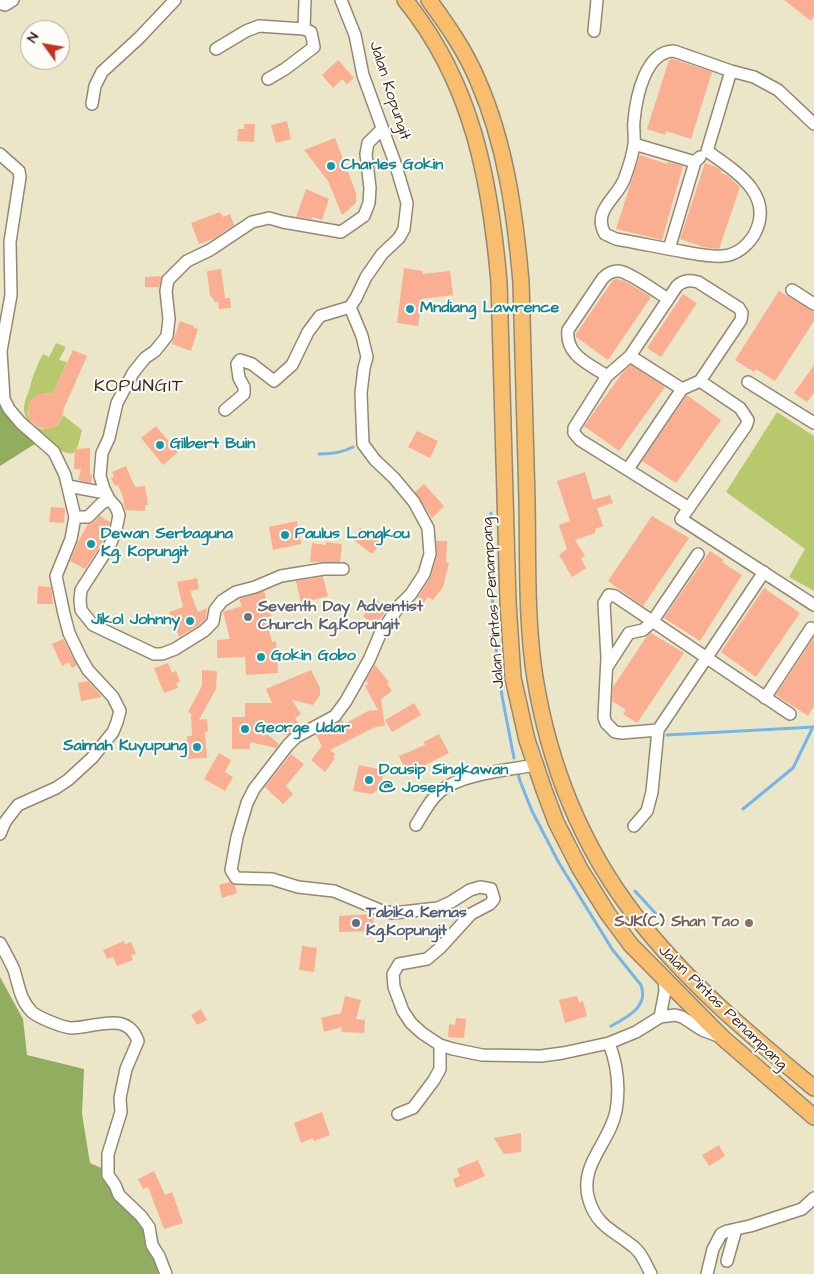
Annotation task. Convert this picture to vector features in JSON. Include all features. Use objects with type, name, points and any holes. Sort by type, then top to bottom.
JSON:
[{"type":"main road","name":"Jalan Pintas Penampang","points":[[405,0],[426,28],[446,60],[462,95],[487,184],[495,235],[499,282],[508,602],[513,678],[527,740],[535,765],[556,822],[580,868],[608,914],[631,945],[723,1038],[814,1117]]},
{"type":"main road","name":"Jalan Pintas Penampang","points":[[429,0],[460,47],[478,81],[499,140],[507,173],[516,231],[521,282],[529,603],[535,676],[546,734],[564,788],[574,815],[596,856],[635,915],[699,988],[814,1088]]},
{"type":"main road","points":[[502,418],[525,417]]},
{"type":"street","points":[[0,3],[4,5],[13,0]]},
{"type":"street","points":[[92,104],[95,86],[102,72],[151,26],[175,0]]},
{"type":"street","points":[[304,29],[305,0]]},
{"type":"street","name":"Jalan Kopungit","points":[[341,0],[354,35],[363,74],[398,170],[407,203],[404,229],[399,238],[382,254],[366,277],[350,307]]},
{"type":"street","points":[[594,31],[597,0]]},
{"type":"street","points":[[216,49],[246,31],[259,26],[304,29],[311,32],[314,47],[285,70],[268,79]]},
{"type":"street","points":[[707,151],[734,172],[756,194],[759,202],[760,213],[757,228],[751,240],[742,249],[726,256],[702,254],[610,237],[605,234],[601,223],[606,205],[622,183],[629,167],[634,144],[634,120],[643,80],[654,60],[666,51],[674,51],[754,77],[778,90],[814,124]]},
{"type":"street","points":[[670,249],[695,162],[707,151],[731,71]]},
{"type":"street","points":[[343,569],[312,571],[282,576],[255,587],[236,592],[222,601],[215,610],[213,622],[204,631],[175,649],[162,654],[154,654],[93,625],[81,610],[81,590],[110,544],[116,530],[119,515],[116,507],[106,494],[100,476],[102,453],[109,438],[117,403],[133,373],[167,336],[169,319],[166,291],[168,280],[188,261],[210,250],[252,222],[269,218],[341,232],[364,216],[370,188],[366,154],[368,142],[382,129]]},
{"type":"street","points":[[634,144],[695,162]]},
{"type":"street","points":[[0,154],[19,171],[20,177],[10,242],[11,295],[1,351],[4,399],[9,409],[21,423],[54,452],[65,475],[75,517],[71,539],[56,576],[69,632],[80,658],[88,670],[113,697],[120,711],[117,722],[107,741],[80,770],[56,788],[18,805],[5,822],[0,834]]},
{"type":"street","points":[[608,376],[575,354],[569,348],[567,339],[568,330],[596,286],[609,273],[618,271],[627,274],[668,299]]},
{"type":"street","points":[[628,469],[682,389],[700,381],[741,320],[742,313],[734,303],[698,282],[683,281],[668,299],[630,356],[608,376],[574,428],[574,432],[580,440],[688,508]]},
{"type":"street","points":[[792,290],[814,304]]},
{"type":"street","points":[[225,410],[244,394],[244,387],[239,378],[237,364],[240,360],[252,364],[274,381],[292,365],[308,332],[320,316],[350,307],[362,336],[367,357],[361,393],[364,444],[375,460],[394,478],[414,502],[428,528],[430,554],[424,574],[381,632],[369,660],[346,701],[335,716],[296,737],[254,789],[247,803],[237,837],[231,870],[236,878],[272,879],[298,887],[334,891],[364,904],[393,913],[438,908],[480,886],[491,889],[494,899],[490,904],[471,914],[440,948],[427,959],[400,964],[393,974],[394,987],[404,1012],[411,1023],[440,1045],[482,1055],[541,1056],[609,1043],[636,1032],[660,1017],[675,1015],[682,1017],[702,1030],[723,1038]]},
{"type":"street","points":[[630,356],[682,389]]},
{"type":"street","points":[[700,381],[740,408],[748,420],[746,426],[681,519],[814,605]]},
{"type":"street","points":[[748,382],[814,423]]},
{"type":"street","points":[[68,486],[106,494]]},
{"type":"street","points":[[75,517],[88,517],[101,504],[106,494]]},
{"type":"street","points":[[606,668],[629,633],[643,630],[652,622],[698,554]]},
{"type":"street","points":[[634,826],[644,817],[649,804],[658,730],[764,572]]},
{"type":"street","points":[[658,730],[615,732],[609,728],[604,717],[606,668],[604,603],[606,598],[610,596],[614,596],[790,714]]},
{"type":"street","points":[[765,698],[811,628]]},
{"type":"street","points":[[416,825],[433,798],[447,786],[475,776],[535,765]]},
{"type":"street","points":[[0,943],[14,971],[24,1002],[34,1013],[45,1020],[68,1028],[107,1022],[123,1024],[135,1033],[138,1041],[126,1069],[120,1098],[121,1112],[108,1154],[108,1175],[119,1195],[142,1216],[149,1227],[152,1245],[159,1256],[166,1274]]},
{"type":"street","points":[[660,1017],[665,990],[664,977]]},
{"type":"street","points":[[609,1043],[616,1068],[616,1111],[586,1176],[588,1198],[600,1222],[635,1248],[643,1258],[651,1274]]},
{"type":"street","points":[[398,1114],[413,1108],[434,1080],[440,1068],[440,1045]]},
{"type":"street","points":[[707,1274],[708,1266],[721,1234],[802,1209],[814,1198]]},
{"type":"street","points":[[727,1261],[736,1229]]},
{"type":"green space","points":[[56,343],[66,347],[59,360],[67,362],[53,393],[41,394],[33,399],[29,405],[28,412],[34,425],[41,428],[55,426],[63,415],[82,430],[74,453],[67,453],[61,450],[38,432],[27,419],[24,409],[25,400],[39,362],[43,354],[49,357]]},
{"type":"green space","points":[[0,393],[38,442],[0,466]]},
{"type":"green space","points":[[777,412],[814,436],[814,591],[789,577],[805,549],[726,492]]},
{"type":"green space","points":[[0,977],[23,1019],[27,1055],[84,1069],[82,1114],[90,1163],[113,1173],[119,1195],[151,1231],[166,1274],[0,1274]]},
{"type":"building","points":[[784,0],[814,0],[814,16],[811,21]]},
{"type":"building","points":[[673,59],[712,72],[691,139],[666,131],[665,135],[647,129],[669,60]]},
{"type":"building","points":[[338,60],[354,78],[347,84],[342,79],[333,88],[322,75]]},
{"type":"building","points":[[287,121],[291,139],[276,143],[271,125]]},
{"type":"building","points":[[244,124],[255,124],[254,142],[237,141],[238,129],[244,129]]},
{"type":"building","name":"Charles Gokin","points":[[335,138],[356,193],[356,203],[342,215],[328,181],[304,150]]},
{"type":"building","points":[[640,155],[667,164],[667,162],[683,166],[662,240],[616,229]]},
{"type":"building","points":[[705,163],[721,170],[721,173],[727,175],[740,187],[719,249],[703,247],[680,239]]},
{"type":"building","points":[[306,189],[329,199],[322,220],[312,217],[312,219],[296,217]]},
{"type":"building","points":[[220,212],[223,217],[230,214],[234,225],[213,239],[199,244],[191,223]]},
{"type":"building","points":[[404,268],[423,271],[422,274],[450,271],[453,295],[422,299],[418,326],[397,323]]},
{"type":"building","points":[[221,269],[225,298],[230,298],[231,308],[219,309],[218,302],[214,302],[210,296],[207,271]]},
{"type":"building","points":[[162,276],[159,287],[145,287],[145,277]]},
{"type":"building","points":[[613,280],[625,281],[651,297],[608,360],[576,337],[576,334]]},
{"type":"building","points":[[779,291],[814,312],[814,321],[775,381],[756,369],[754,372],[735,360]]},
{"type":"building","points":[[683,294],[697,303],[661,357],[647,348]]},
{"type":"building","points":[[180,321],[198,329],[191,351],[172,344]]},
{"type":"building","points":[[73,350],[87,356],[64,408],[61,420],[53,428],[37,427],[29,419],[28,407],[30,402],[38,394],[53,393]]},
{"type":"building","points":[[631,365],[665,387],[619,451],[584,426],[623,372]]},
{"type":"building","points":[[814,365],[814,393],[807,402],[794,393]]},
{"type":"building","points":[[687,395],[721,420],[676,483],[642,461]]},
{"type":"building","name":"Gilbert Buin","points":[[156,426],[178,452],[163,465],[141,438]]},
{"type":"building","points":[[417,431],[438,441],[430,458],[408,447]]},
{"type":"building","points":[[90,448],[91,483],[78,480],[81,469],[74,469],[75,449]]},
{"type":"building","points":[[126,466],[135,487],[145,486],[148,505],[145,505],[145,511],[125,510],[123,497],[118,485],[115,486],[111,478],[114,477],[112,472]]},
{"type":"building","points":[[585,472],[593,500],[610,495],[613,503],[597,508],[603,526],[595,529],[595,533],[575,540],[585,556],[581,558],[586,568],[572,577],[559,555],[567,549],[559,525],[570,521],[557,481]]},
{"type":"building","points":[[424,484],[444,506],[432,518],[415,492]]},
{"type":"building","points":[[51,507],[65,508],[64,523],[49,522]]},
{"type":"building","name":"Dewan Serbaguna Kg. Kopungit","points":[[100,516],[110,522],[109,528],[103,542],[85,569],[70,561],[88,524],[93,523]]},
{"type":"building","points":[[652,516],[689,538],[643,606],[608,581]]},
{"type":"building","name":"Paulus Longkou","points":[[297,521],[301,544],[273,550],[269,527]]},
{"type":"building","points":[[360,528],[381,543],[372,554],[352,539]]},
{"type":"building","points":[[436,541],[447,541],[446,562],[449,563],[443,587],[433,600],[428,597],[423,604],[417,599],[431,576],[437,556]]},
{"type":"building","points":[[326,542],[342,544],[340,562],[310,562],[312,543],[326,545]]},
{"type":"building","points":[[710,551],[724,560],[722,562],[742,575],[700,641],[664,618]]},
{"type":"building","points":[[323,577],[328,596],[301,603],[296,581]]},
{"type":"building","name":"Jikol Johnny","points":[[197,578],[199,589],[190,591],[198,612],[207,608],[206,618],[199,625],[179,637],[169,612],[183,607],[177,582]]},
{"type":"building","points":[[38,586],[51,587],[53,604],[37,604]]},
{"type":"building","points":[[764,588],[800,613],[756,677],[721,652]]},
{"type":"building","points":[[264,591],[273,621],[267,623],[272,642],[276,641],[278,673],[246,675],[245,657],[217,658],[217,640],[230,639],[223,612],[242,606],[239,599]]},
{"type":"building","points":[[377,600],[388,609],[374,626],[363,616]]},
{"type":"building","points":[[651,633],[684,653],[637,723],[623,714],[626,710],[612,701],[613,687],[647,636]]},
{"type":"building","points":[[814,637],[814,706],[808,716],[776,695]]},
{"type":"building","points":[[63,639],[77,665],[72,668],[69,662],[62,666],[52,644]]},
{"type":"building","points":[[168,663],[172,673],[176,671],[180,682],[176,683],[178,688],[164,693],[154,668]]},
{"type":"building","points":[[375,665],[389,682],[387,684],[392,691],[381,699],[385,726],[375,727],[330,750],[335,754],[333,757],[335,758],[325,772],[311,760],[322,746],[316,735],[342,720],[344,724],[368,711],[378,710],[365,686],[368,684],[366,680]]},
{"type":"building","points":[[202,670],[217,671],[216,689],[199,720],[207,719],[208,731],[205,732],[207,758],[188,759],[187,736],[192,736],[191,714],[188,712],[202,686]]},
{"type":"building","points":[[311,670],[320,688],[320,695],[313,705],[292,700],[301,714],[295,718],[300,726],[287,735],[259,727],[279,744],[276,748],[250,742],[250,749],[232,749],[232,717],[245,717],[245,703],[272,703],[266,689]]},
{"type":"building","points":[[88,681],[102,697],[81,701],[78,683]]},
{"type":"building","points":[[414,703],[421,715],[392,732],[385,720]]},
{"type":"building","points":[[439,734],[449,753],[407,774],[399,756],[425,745],[424,742]]},
{"type":"building","points":[[219,753],[231,760],[225,772],[233,777],[225,791],[204,779]]},
{"type":"building","points":[[291,754],[304,764],[286,786],[293,794],[283,804],[265,787]]},
{"type":"building","name":"Dousip Singkawan @ Joseph","points":[[359,765],[384,770],[380,789],[371,794],[353,791]]},
{"type":"building","points":[[230,882],[235,885],[237,893],[222,898],[219,885]]},
{"type":"building","name":"Tabika Kemas Kg.Kopungit","points":[[371,914],[373,916],[374,931],[339,932],[339,916]]},
{"type":"building","points":[[124,941],[125,944],[131,942],[136,954],[131,955],[133,960],[117,966],[113,957],[107,959],[103,950]]},
{"type":"building","points":[[302,946],[317,948],[314,972],[299,970]]},
{"type":"building","points":[[345,996],[361,1000],[356,1019],[365,1020],[364,1033],[341,1032],[342,1027],[324,1032],[321,1018],[341,1013]]},
{"type":"building","points":[[577,996],[579,1003],[583,1001],[587,1016],[565,1023],[559,1000]]},
{"type":"building","points":[[201,1009],[207,1020],[197,1025],[191,1015]]},
{"type":"building","points":[[456,1018],[466,1019],[464,1038],[448,1037],[449,1024],[455,1025]]},
{"type":"building","points":[[322,1112],[330,1135],[314,1141],[313,1138],[301,1143],[294,1123]]},
{"type":"building","points":[[521,1133],[521,1152],[504,1154],[494,1138]]},
{"type":"building","points":[[719,1145],[725,1156],[709,1166],[702,1155]]},
{"type":"building","points":[[478,1160],[485,1176],[456,1188],[453,1179],[460,1176],[457,1169]]},
{"type":"building","points":[[154,1171],[165,1195],[172,1192],[183,1223],[164,1229],[148,1187],[143,1189],[138,1179]]},
{"type":"waterway","points":[[319,454],[336,453],[353,447]]},
{"type":"waterway","points":[[491,513],[493,624],[502,696],[514,758]]},
{"type":"waterway","points":[[743,809],[793,768],[813,727]]},
{"type":"waterway","points":[[667,735],[814,727]]},
{"type":"waterway","points":[[517,770],[532,811],[559,863],[612,949],[641,985],[643,993],[639,1005],[630,1015],[611,1026]]},
{"type":"waterway","points":[[635,891],[658,916]]},
{"type":"place","name":"Charles Gokin","points":[[331,166]]},
{"type":"place","name":"Mndiang Lawrence","points":[[410,309]]},
{"type":"place","name":"Gilbert Buin","points":[[160,445]]},
{"type":"place","name":"Paulus Longkou","points":[[285,535]]},
{"type":"place","name":"Dewan Serbaguna Kg. Kopungit","points":[[91,544]]},
{"type":"place","name":"Seventh Day Adventist Church Kg.Kopungit","points":[[248,617]]},
{"type":"place","name":"Jikol Johnny","points":[[190,621]]},
{"type":"place","name":"Gokin Gobo","points":[[261,657]]},
{"type":"place","name":"George Udar","points":[[245,729]]},
{"type":"place","name":"Saimah Kuyupung","points":[[197,747]]},
{"type":"place","name":"Dousip Singkawan @ Joseph","points":[[369,780]]},
{"type":"place","name":"Tabika Kemas Kg.Kopungit","points":[[356,923]]},
{"type":"place","name":"SJK(C) Shan Tao","points":[[749,923]]},
{"type":"district","name":"KOPUNGIT","points":[[139,387]]}]
